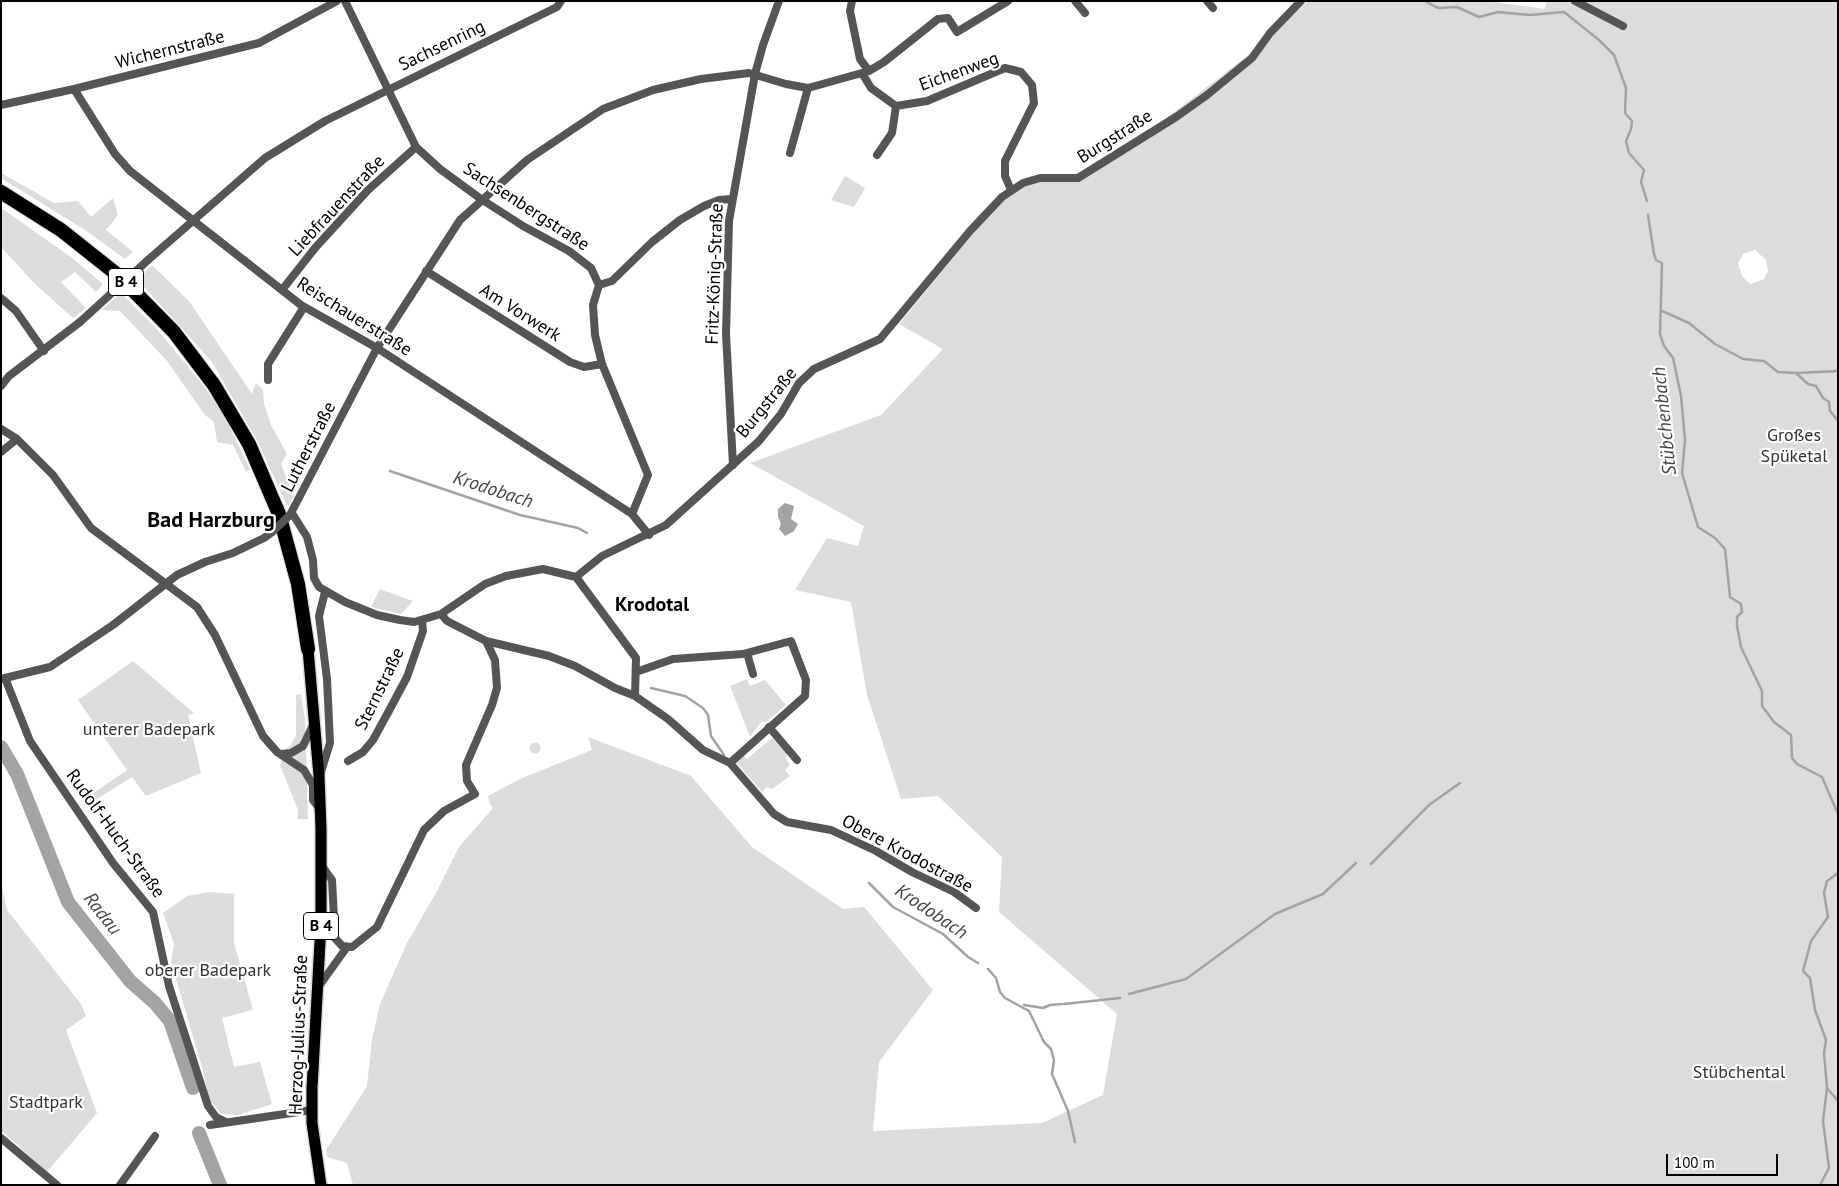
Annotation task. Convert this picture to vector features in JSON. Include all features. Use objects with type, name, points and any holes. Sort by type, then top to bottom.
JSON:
[{"type":"highway","name":"B 4","points":[[1,192],[67,235],[125,281],[174,332],[214,385],[249,444],[279,514],[298,584],[308,649]]},
{"type":"main road","name":"B 4","points":[[308,649],[320,809]]},
{"type":"main road","name":"Herzog-Julius-Straße","points":[[320,809],[321,865],[312,1110],[321,1185]]},
{"type":"street","name":"Wichernstraße","points":[[1,105],[259,43],[337,1]]},
{"type":"street","name":"Sachsenbergstraße","points":[[345,1],[416,146],[440,168],[481,199],[522,226],[569,251],[591,268],[599,285]]},
{"type":"street","name":"Sachsenring","points":[[1,386],[9,376],[80,322],[264,158],[325,120],[557,7],[561,1]]},
{"type":"street","name":"Fritz-König-Straße","points":[[733,464],[726,334],[728,221],[755,74],[779,1]]},
{"type":"street","points":[[852,1],[850,12],[860,59],[871,88],[896,106],[892,133],[877,156]]},
{"type":"street","points":[[755,74],[786,84],[808,88],[866,72],[884,62],[938,19],[948,18],[957,32],[1008,1]]},
{"type":"street","points":[[1074,1],[1085,13]]},
{"type":"street","points":[[1207,1],[1213,8]]},
{"type":"street","name":"Burgstraße","points":[[576,576],[602,556],[649,535],[666,525],[759,441],[781,414],[805,377],[821,366],[874,343],[891,328],[970,231],[1011,190],[1023,183],[1040,178],[1078,178],[1176,116],[1207,95],[1252,58],[1270,33],[1301,1]]},
{"type":"street","points":[[1575,1],[1623,26]]},
{"type":"street","name":"Eichenweg","points":[[896,106],[927,101],[1005,68],[1021,72],[1032,85],[1034,103],[1005,161],[1005,176],[1011,190]]},
{"type":"street","name":"Lutherstraße","points":[[3,679],[50,667],[113,625],[166,582],[192,567],[233,553],[264,538],[291,514],[377,348],[460,220],[481,199],[527,160],[574,127],[619,101],[653,90],[701,79],[749,73],[755,74]]},
{"type":"street","points":[[790,153],[808,88]]},
{"type":"street","name":"Reischauerstraße","points":[[74,89],[115,154],[130,171],[282,290],[304,307],[377,348],[632,514],[649,535]]},
{"type":"street","name":"Liebfrauenstraße","points":[[282,290],[315,248],[368,190],[416,146]]},
{"type":"street","points":[[632,514],[648,475],[602,364],[595,335],[593,305],[599,285],[612,282],[652,242],[680,220],[704,206],[731,198]]},
{"type":"street","name":"Am Vorwerk","points":[[426,271],[570,362],[584,366],[602,364]]},
{"type":"street","points":[[1,298],[16,311],[44,351]]},
{"type":"street","points":[[268,380],[268,364],[304,307]]},
{"type":"street","name":"Herzog-Julius-Straße","points":[[1,429],[16,440],[53,475],[91,528],[197,606],[206,619],[258,726],[271,746],[298,764],[308,774],[312,785],[313,800],[320,809]]},
{"type":"street","points":[[1,452],[16,440]]},
{"type":"street","points":[[291,514],[310,546],[314,578],[325,592],[377,615],[414,622],[441,614],[485,584],[506,576],[542,569],[576,576],[636,658],[635,696]]},
{"type":"street","points":[[319,776],[330,743],[327,679],[320,616],[325,592]]},
{"type":"street","name":"Obere Krodostraße","points":[[441,614],[447,621],[486,641],[549,656],[575,666],[615,688],[635,696],[668,719],[703,750],[730,763],[774,814],[787,822],[831,830],[876,850],[912,872],[954,892],[976,908]]},
{"type":"street","name":"Sternstraße","points":[[348,761],[363,752],[373,740],[391,707],[410,667],[423,631],[422,620]]},
{"type":"street","points":[[317,988],[350,947],[377,927],[424,830],[444,811],[475,794],[466,781],[466,765],[497,688],[495,660],[486,641]]},
{"type":"street","points":[[636,672],[673,659],[718,658],[747,653],[791,641],[807,688],[805,696],[730,763]]},
{"type":"street","points":[[747,653],[753,674]]},
{"type":"street","name":"Rudolf-Huch-Straße","points":[[3,679],[30,741],[113,863],[153,912],[169,986],[208,1106],[216,1117],[226,1122]]},
{"type":"street","points":[[282,754],[291,753],[303,746],[314,720]]},
{"type":"street","points":[[769,727],[797,760]]},
{"type":"street","points":[[321,865],[332,880],[335,938],[342,946],[350,947]]},
{"type":"street","points":[[210,1125],[312,1110]]},
{"type":"street","points":[[120,1185],[155,1136]]},
{"type":"street","points":[[1,1138],[57,1185]]},
{"type":"green space","points":[[1308,1],[1486,1],[1545,9],[1546,1],[1838,1],[1838,1185],[353,1185],[347,1163],[327,1157],[326,1150],[367,1086],[372,1039],[380,1004],[407,943],[437,891],[459,847],[493,808],[488,796],[520,779],[592,750],[588,737],[691,776],[752,847],[843,909],[864,907],[933,990],[879,1062],[873,1131],[1042,1123],[1103,1095],[1117,1014],[999,912],[1002,857],[938,796],[901,799],[867,695],[851,602],[795,590],[827,538],[858,546],[864,526],[750,463],[881,415],[943,349],[899,324],[998,203],[1020,188],[1040,181],[1075,182],[1108,163],[1247,56]],"holes":[[[1755,250],[1766,260],[1768,271],[1764,279],[1750,284],[1742,276],[1738,263],[1743,254]]]},
{"type":"green space","points":[[1,173],[54,203],[78,201],[91,217],[113,198],[118,215],[106,230],[133,252],[125,259],[85,230],[1,178]]},
{"type":"green space","points":[[845,176],[865,188],[854,207],[831,200]]},
{"type":"green space","points":[[1,208],[71,257],[103,284],[96,292],[75,272],[61,282],[86,308],[73,318],[36,285],[1,247]]},
{"type":"green space","points":[[152,265],[189,301],[252,394],[256,383],[263,390],[264,404],[271,425],[287,454],[281,464],[294,497],[287,506],[258,442],[212,362],[138,280]]},
{"type":"green space","points":[[121,293],[156,328],[203,385],[224,415],[250,469],[246,472],[233,445],[217,442],[214,422],[205,415],[167,361],[120,311],[101,310]]},
{"type":"green space","points":[[380,589],[413,601],[401,614],[371,607]]},
{"type":"green space","name":"unterer Badepark","points":[[133,661],[194,713],[188,715],[201,773],[146,796],[132,777],[86,806],[82,801],[127,770],[78,700]]},
{"type":"green space","points":[[747,679],[750,686],[765,680],[786,705],[766,722],[761,722],[750,737],[730,686]]},
{"type":"green space","points":[[301,694],[305,719],[308,819],[298,819],[298,810],[280,765],[285,750],[291,745],[296,735],[296,695]]},
{"type":"green space","points":[[772,738],[787,753],[786,759],[790,765],[785,770],[790,776],[772,789],[767,787],[762,792],[735,761],[742,755],[747,759]]},
{"type":"green space","points":[[535,742],[541,748],[535,754],[529,748]]},
{"type":"green space","name":"Stadtpark","points":[[1,883],[7,910],[81,1004],[86,1016],[66,1030],[97,1113],[47,1172],[1,1130]]},
{"type":"green space","name":"oberer Badepark","points":[[209,892],[234,894],[234,943],[253,1010],[222,1018],[234,1067],[260,1062],[272,1104],[238,1115],[221,1114],[209,1099],[202,1067],[171,962],[174,944],[163,913],[187,896]]},
{"type":"shaded area","points":[[785,503],[794,506],[791,519],[798,524],[794,531],[785,536],[779,529],[781,524],[778,517],[778,509]]},
{"type":"waterway","name":"Stübchenbach","points":[[1425,1],[1438,8],[1457,7],[1479,17],[1498,12],[1530,15],[1564,12],[1599,40],[1614,55],[1626,88],[1625,113],[1632,121],[1626,141],[1629,153],[1644,170],[1641,182],[1647,201]]},
{"type":"waterway","name":"Stübchenbach","points":[[1648,215],[1654,254],[1656,260],[1662,263],[1660,334],[1664,346],[1673,358],[1681,396],[1685,440],[1682,473],[1698,527],[1715,538],[1725,549],[1730,597],[1741,604],[1742,612],[1737,617],[1741,647],[1762,691],[1762,706],[1774,722],[1791,735],[1792,758],[1797,764],[1822,777],[1838,814]]},
{"type":"waterway","points":[[1662,311],[1689,323],[1715,344]]},
{"type":"waterway","points":[[1717,345],[1743,359],[1764,361],[1778,372],[1796,373],[1808,384],[1816,386],[1823,398],[1829,402],[1830,411],[1838,421]]},
{"type":"waterway","points":[[1797,373],[1838,371]]},
{"type":"waterway","name":"Krodobach","points":[[390,471],[520,515],[578,528],[587,533]]},
{"type":"waterway","name":"Krodobach","points":[[651,688],[685,696],[703,708],[708,715],[711,736],[724,755]]},
{"type":"waterway","name":"Radau","points":[[1,747],[17,774],[68,902],[130,981],[155,1003],[170,1021],[193,1088]]},
{"type":"waterway","points":[[1371,864],[1429,805],[1460,783]]},
{"type":"waterway","points":[[1129,994],[1186,979],[1275,914],[1323,894],[1356,863]]},
{"type":"waterway","name":"Stübchenbach","points":[[1838,873],[1827,881],[1824,893],[1828,917],[1811,941],[1803,971],[1810,978],[1815,1010],[1826,1040],[1824,1053],[1827,1088],[1838,1101]]},
{"type":"waterway","name":"Krodobach","points":[[869,883],[893,907],[943,934],[968,957],[978,963]]},
{"type":"waterway","name":"Krodobach","points":[[988,969],[996,978],[1000,992],[1005,998],[1029,1011],[1044,1042],[1051,1049],[1054,1060],[1052,1074],[1068,1111],[1075,1142]]},
{"type":"waterway","points":[[1064,1004],[1120,998]]},
{"type":"waterway","points":[[1024,1005],[1043,1008],[1062,1004]]},
{"type":"waterway","points":[[1820,1185],[1829,1168],[1823,1121],[1827,1088]]},
{"type":"waterway","name":"Radau","points":[[199,1133],[220,1185]]},
{"type":"district","name":"Bad Harzburg","points":[[211,521]]},
{"type":"district","name":"Krodotal","points":[[652,605]]},
{"type":"park label","name":"Großes Spüketal","points":[[1794,446]]},
{"type":"park label","name":"Stübchental","points":[[1739,1073]]}]
